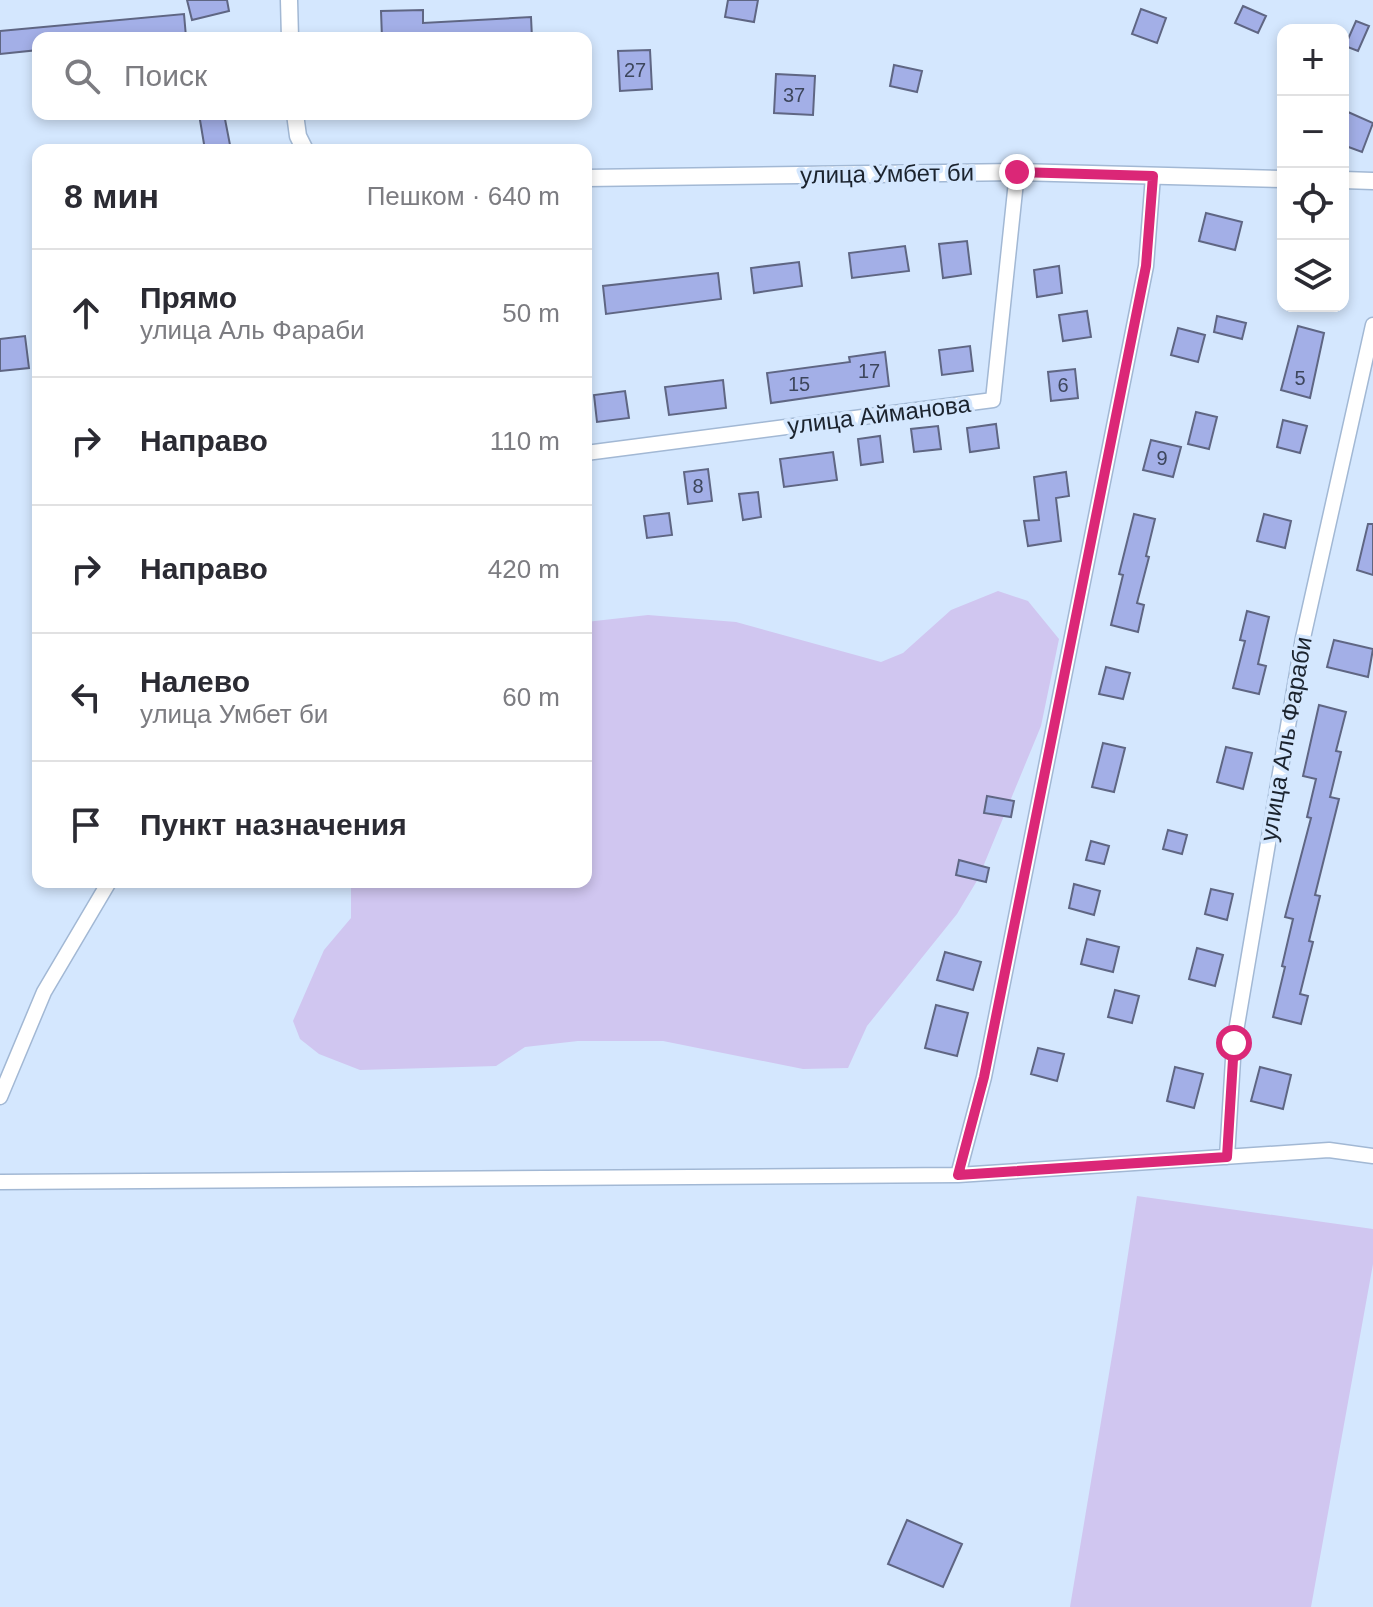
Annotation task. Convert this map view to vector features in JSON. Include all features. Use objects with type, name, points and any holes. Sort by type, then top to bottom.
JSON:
[{"type":"street","points":[[289,0],[290,32]]},
{"type":"street","points":[[296,120],[302,144]]},
{"type":"street","name":"улица Умбет би","points":[[592,178],[1017,172],[1277,179]]},
{"type":"street","name":"улица Айманова","points":[[592,452],[993,400],[1017,172]]},
{"type":"street","points":[[958,1175],[984,1077],[1146,266],[1153,176]]},
{"type":"street","points":[[1349,180],[1373,181]]},
{"type":"street","name":"улица Аль Фараби","points":[[1227,1157],[1234,1043],[1303,638],[1373,325]]},
{"type":"street","points":[[0,1097],[44,992],[105,888]]},
{"type":"street","points":[[0,1182],[958,1175],[1329,1150],[1373,1156]]},
{"type":"shaded area","points":[[998,591],[1028,601],[1059,639],[1041,726],[978,879],[957,914],[867,1026],[848,1068],[803,1069],[663,1041],[578,1041],[525,1047],[496,1066],[360,1070],[319,1054],[300,1039],[293,1021],[324,950],[351,918],[351,888],[592,888],[592,621],[648,615],[736,622],[881,662],[903,653],[951,610]]},
{"type":"shaded area","points":[[1137,1196],[1373,1229],[1373,1264],[1311,1607],[1070,1607]]},
{"type":"building","points":[[187,0],[227,0],[229,11],[192,20]]},
{"type":"building","points":[[728,0],[758,0],[754,22],[725,17]]},
{"type":"building","points":[[1243,6],[1266,16],[1258,33],[1235,23]]},
{"type":"building","points":[[1141,9],[1166,18],[1157,43],[1132,34]]},
{"type":"building","points":[[423,10],[423,23],[531,17],[532,32],[382,32],[381,11]]},
{"type":"building","points":[[184,14],[186,32],[32,32],[32,51],[0,54],[0,31]]},
{"type":"building","points":[[1356,21],[1369,26],[1358,51],[1349,48],[1349,37]]},
{"type":"building","points":[[650,50],[652,89],[620,91],[618,51]]},
{"type":"building","points":[[894,65],[922,71],[917,92],[890,86]]},
{"type":"building","points":[[776,74],[815,76],[813,115],[774,113]]},
{"type":"building","points":[[1349,112],[1373,123],[1362,152],[1349,147]]},
{"type":"building","points":[[200,120],[225,120],[230,144],[204,144]]},
{"type":"building","points":[[1206,213],[1242,222],[1235,250],[1199,241]]},
{"type":"building","points":[[967,241],[971,274],[943,278],[939,244]]},
{"type":"building","points":[[905,246],[909,271],[852,278],[849,253]]},
{"type":"building","points":[[799,262],[802,286],[754,293],[751,268]]},
{"type":"building","points":[[1059,266],[1062,293],[1037,297],[1034,270]]},
{"type":"building","points":[[718,273],[721,299],[606,314],[603,286]]},
{"type":"building","points":[[1087,311],[1091,337],[1063,341],[1059,315]]},
{"type":"building","points":[[1217,316],[1246,323],[1242,339],[1214,332]]},
{"type":"building","points":[[1298,326],[1324,333],[1310,398],[1281,390]]},
{"type":"building","points":[[1178,328],[1205,335],[1198,362],[1171,355]]},
{"type":"building","points":[[25,336],[29,368],[0,371],[0,339]]},
{"type":"building","points":[[970,346],[973,371],[942,375],[939,350]]},
{"type":"building","points":[[885,352],[889,386],[771,403],[767,373],[850,362],[849,357]]},
{"type":"building","points":[[1075,369],[1078,398],[1051,401],[1048,372]]},
{"type":"building","points":[[723,380],[726,408],[669,415],[665,387]]},
{"type":"building","points":[[625,391],[629,418],[597,422],[594,395]]},
{"type":"building","points":[[1196,412],[1217,417],[1209,449],[1188,444]]},
{"type":"building","points":[[1283,420],[1307,426],[1300,453],[1277,447]]},
{"type":"building","points":[[996,424],[999,448],[970,452],[967,428]]},
{"type":"building","points":[[938,426],[941,449],[914,452],[911,429]]},
{"type":"building","points":[[880,436],[883,462],[861,465],[858,439]]},
{"type":"building","points":[[1151,440],[1181,447],[1173,477],[1143,470]]},
{"type":"building","points":[[833,452],[837,480],[784,487],[780,459]]},
{"type":"building","points":[[708,469],[712,501],[688,504],[684,472]]},
{"type":"building","points":[[1066,472],[1069,496],[1056,498],[1061,541],[1028,546],[1024,521],[1039,520],[1034,477]]},
{"type":"building","points":[[758,492],[761,517],[743,520],[739,494]]},
{"type":"building","points":[[669,513],[672,535],[647,538],[644,516]]},
{"type":"building","points":[[1134,514],[1155,519],[1137,603],[1144,605],[1138,632],[1111,625],[1123,575],[1119,574]]},
{"type":"building","points":[[1264,514],[1291,521],[1285,548],[1257,541]]},
{"type":"building","points":[[1368,524],[1373,524],[1373,575],[1357,570]]},
{"type":"building","points":[[1247,611],[1269,617],[1258,664],[1266,666],[1259,694],[1233,688],[1245,641],[1240,640]]},
{"type":"building","points":[[1334,640],[1373,649],[1368,677],[1327,667]]},
{"type":"building","points":[[1106,667],[1130,673],[1123,699],[1099,694]]},
{"type":"building","points":[[1319,705],[1346,712],[1336,751],[1341,752],[1330,797],[1339,799],[1315,895],[1320,896],[1300,994],[1308,996],[1301,1024],[1273,1017],[1293,919],[1285,917],[1311,818],[1307,817],[1316,779],[1303,776]]},
{"type":"building","points":[[1103,743],[1125,748],[1114,792],[1092,787]]},
{"type":"building","points":[[1226,747],[1252,753],[1243,789],[1217,782]]},
{"type":"building","points":[[987,796],[1014,801],[1011,817],[984,813]]},
{"type":"building","points":[[1168,830],[1187,835],[1182,854],[1163,849]]},
{"type":"building","points":[[1091,841],[1109,846],[1104,864],[1086,860]]},
{"type":"building","points":[[959,860],[989,868],[986,882],[956,875]]},
{"type":"building","points":[[1074,884],[1100,891],[1094,915],[1069,908]]},
{"type":"building","points":[[1211,889],[1233,894],[1227,920],[1205,914]]},
{"type":"building","points":[[1087,939],[1119,947],[1113,972],[1081,964]]},
{"type":"building","points":[[1197,948],[1223,955],[1215,986],[1189,979]]},
{"type":"building","points":[[945,952],[981,962],[973,990],[937,980]]},
{"type":"building","points":[[1115,990],[1139,996],[1132,1023],[1108,1017]]},
{"type":"building","points":[[936,1005],[968,1013],[957,1056],[925,1048]]},
{"type":"building","points":[[1038,1048],[1064,1054],[1057,1081],[1031,1074]]},
{"type":"building","points":[[1175,1067],[1203,1074],[1194,1108],[1167,1101]]},
{"type":"building","points":[[1260,1067],[1291,1075],[1283,1109],[1251,1101]]},
{"type":"building","points":[[907,1520],[962,1544],[943,1587],[888,1564]]},
{"type":"route","points":[[1017,172],[1153,176],[1146,266],[984,1077],[958,1175],[1227,1157],[1234,1043]]}]
